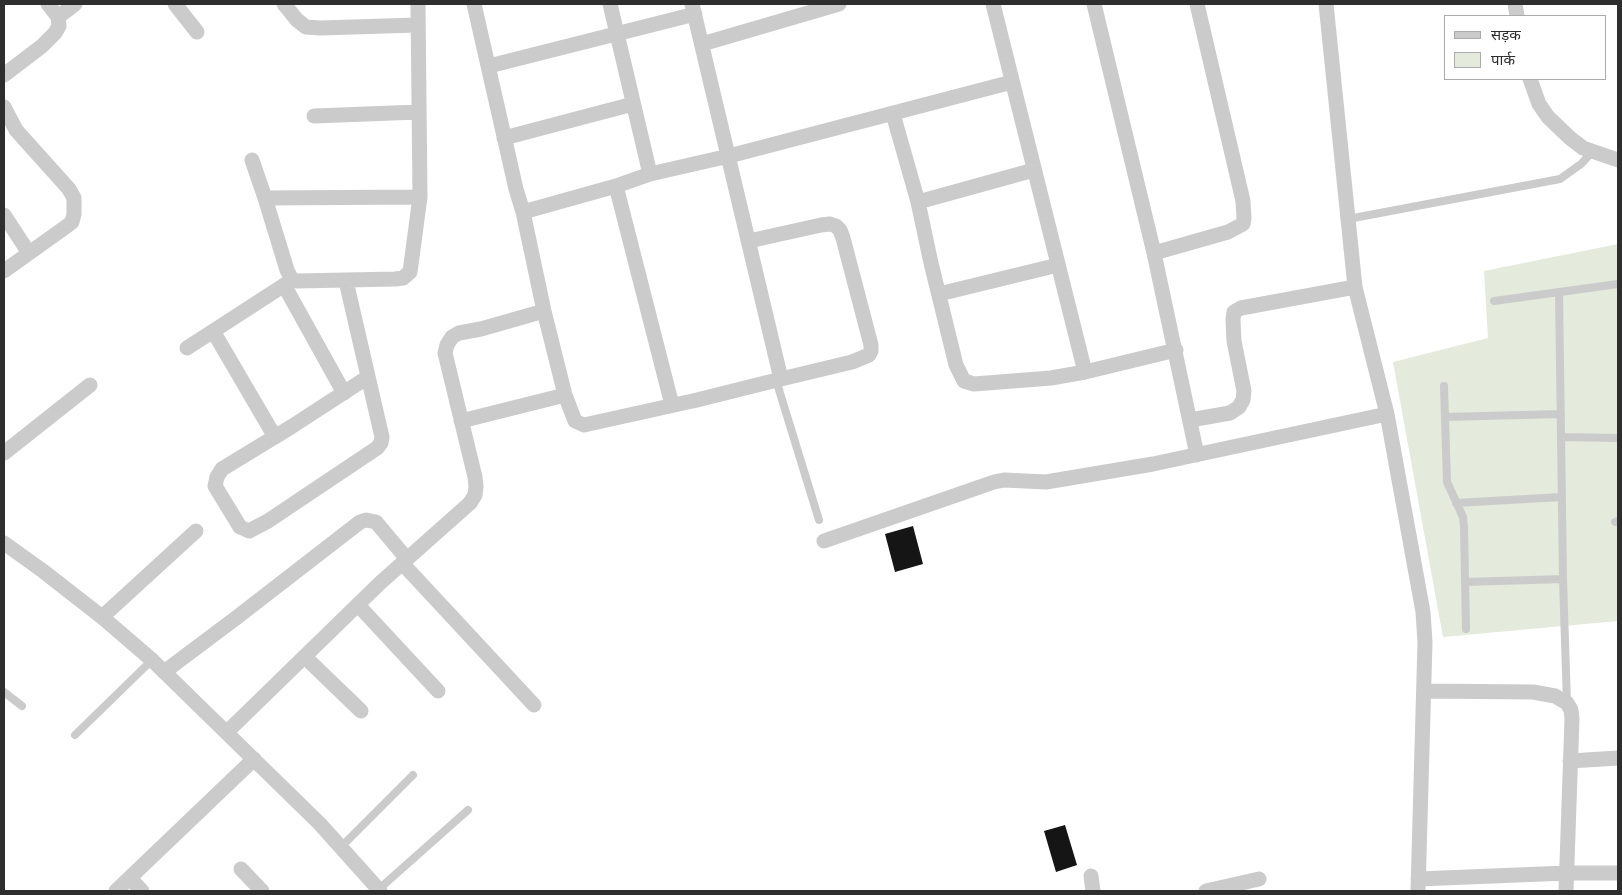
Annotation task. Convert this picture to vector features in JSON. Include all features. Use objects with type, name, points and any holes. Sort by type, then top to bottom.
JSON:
[{"type":"street","points":[[4,75],[56,33],[59,26],[58,17],[48,4]]},
{"type":"street","points":[[58,17],[75,4]]},
{"type":"street","points":[[175,4],[197,32]]},
{"type":"street","points":[[284,4],[297,20],[306,26],[320,28],[418,25]]},
{"type":"street","points":[[187,348],[288,282],[396,280],[408,275],[412,264],[420,197],[418,4]]},
{"type":"street","points":[[474,4],[504,138],[523,212],[544,311],[565,395],[575,421],[584,425],[778,380],[869,355],[871,351],[870,345],[843,238],[836,226],[830,224],[821,225],[749,241]]},
{"type":"street","points":[[610,4],[650,174]]},
{"type":"street","points":[[702,44],[838,4]]},
{"type":"street","points":[[993,4],[1085,372]]},
{"type":"street","points":[[1094,4],[1154,252],[1197,455]]},
{"type":"street","points":[[1154,252],[1228,232],[1242,224],[1244,218],[1243,201],[1197,4]]},
{"type":"street","points":[[1326,4],[1355,287],[1387,414],[1423,612],[1425,642],[1418,885],[1567,873],[1618,873]]},
{"type":"street","points":[[489,66],[617,34],[693,9],[749,241],[778,380]]},
{"type":"street","points":[[1530,80],[1539,104],[1548,117],[1575,143],[1592,152],[1618,160]]},
{"type":"street","points":[[523,212],[616,186],[650,174],[729,156],[1012,82]]},
{"type":"street","points":[[504,138],[633,104]]},
{"type":"street","points":[[4,107],[10,135],[54,170],[69,188],[74,198],[72,222],[4,271]]},
{"type":"street","points":[[314,116],[419,112]]},
{"type":"street","points":[[893,114],[918,202],[956,365],[964,381],[974,384],[1051,378],[1085,372],[1176,350]]},
{"type":"street","points":[[252,160],[287,270],[288,282],[344,392]]},
{"type":"street","points":[[918,202],[1034,170]]},
{"type":"street","points":[[616,186],[672,405]]},
{"type":"street","points":[[265,198],[420,197]]},
{"type":"street","points":[[4,216],[29,253]]},
{"type":"street","points":[[938,294],[1058,265]]},
{"type":"street","points":[[346,280],[382,437],[381,443],[268,521],[249,531],[240,527],[218,491],[215,481],[222,469],[368,377]]},
{"type":"street","points":[[1190,420],[1230,413],[1239,408],[1243,400],[1244,391],[1234,342],[1234,312],[1240,308],[1355,287]]},
{"type":"street","points":[[227,732],[358,604],[470,503],[476,495],[475,477],[445,353],[452,337],[459,333],[481,329],[544,311]]},
{"type":"street","points":[[213,331],[275,437]]},
{"type":"street","points":[[4,453],[90,385]]},
{"type":"street","points":[[461,421],[565,395]]},
{"type":"street","points":[[824,541],[994,482],[1004,480],[1046,482],[1153,464],[1387,414]]},
{"type":"street","points":[[164,672],[360,522],[366,520],[376,522],[404,561],[534,705]]},
{"type":"street","points":[[102,617],[196,531]]},
{"type":"street","points":[[5,547],[102,617],[152,660],[320,824],[379,890]]},
{"type":"street","points":[[358,604],[438,691]]},
{"type":"street","points":[[305,657],[362,711]]},
{"type":"street","points":[[1424,691],[1533,692],[1556,696],[1567,702],[1571,710],[1572,719],[1566,891]]},
{"type":"street","points":[[1570,761],[1618,758]]},
{"type":"street","points":[[116,891],[254,759]]},
{"type":"street","points":[[241,869],[262,891]]},
{"type":"street","points":[[1091,876],[1093,891]]},
{"type":"street","points":[[130,878],[142,891]]},
{"type":"street","points":[[1206,891],[1259,879]]},
{"type":"lane","points":[[1348,220],[1560,179],[1581,164],[1592,152]]},
{"type":"lane","points":[[1494,301],[1618,284]]},
{"type":"lane","points":[[1559,292],[1563,579],[1567,702]]},
{"type":"lane","points":[[778,380],[819,520]]},
{"type":"lane","points":[[1444,386],[1447,482],[1463,517],[1466,629]]},
{"type":"lane","points":[[1445,417],[1561,414]]},
{"type":"lane","points":[[1561,437],[1618,438]]},
{"type":"lane","points":[[1456,503],[1562,497]]},
{"type":"lane","points":[[1465,582],[1563,579]]},
{"type":"lane","points":[[75,735],[152,660]]},
{"type":"lane","points":[[4,692],[22,706]]},
{"type":"lane","points":[[341,847],[413,775]]},
{"type":"lane","points":[[379,890],[468,810]]},
{"type":"green space","points":[[1618,244],[1618,621],[1443,637],[1393,362],[1488,338],[1484,271]]},
{"type":"building","points":[[913,526],[923,564],[895,572],[885,534]]},
{"type":"building","points":[[1065,825],[1077,865],[1056,872],[1044,831]]}]
